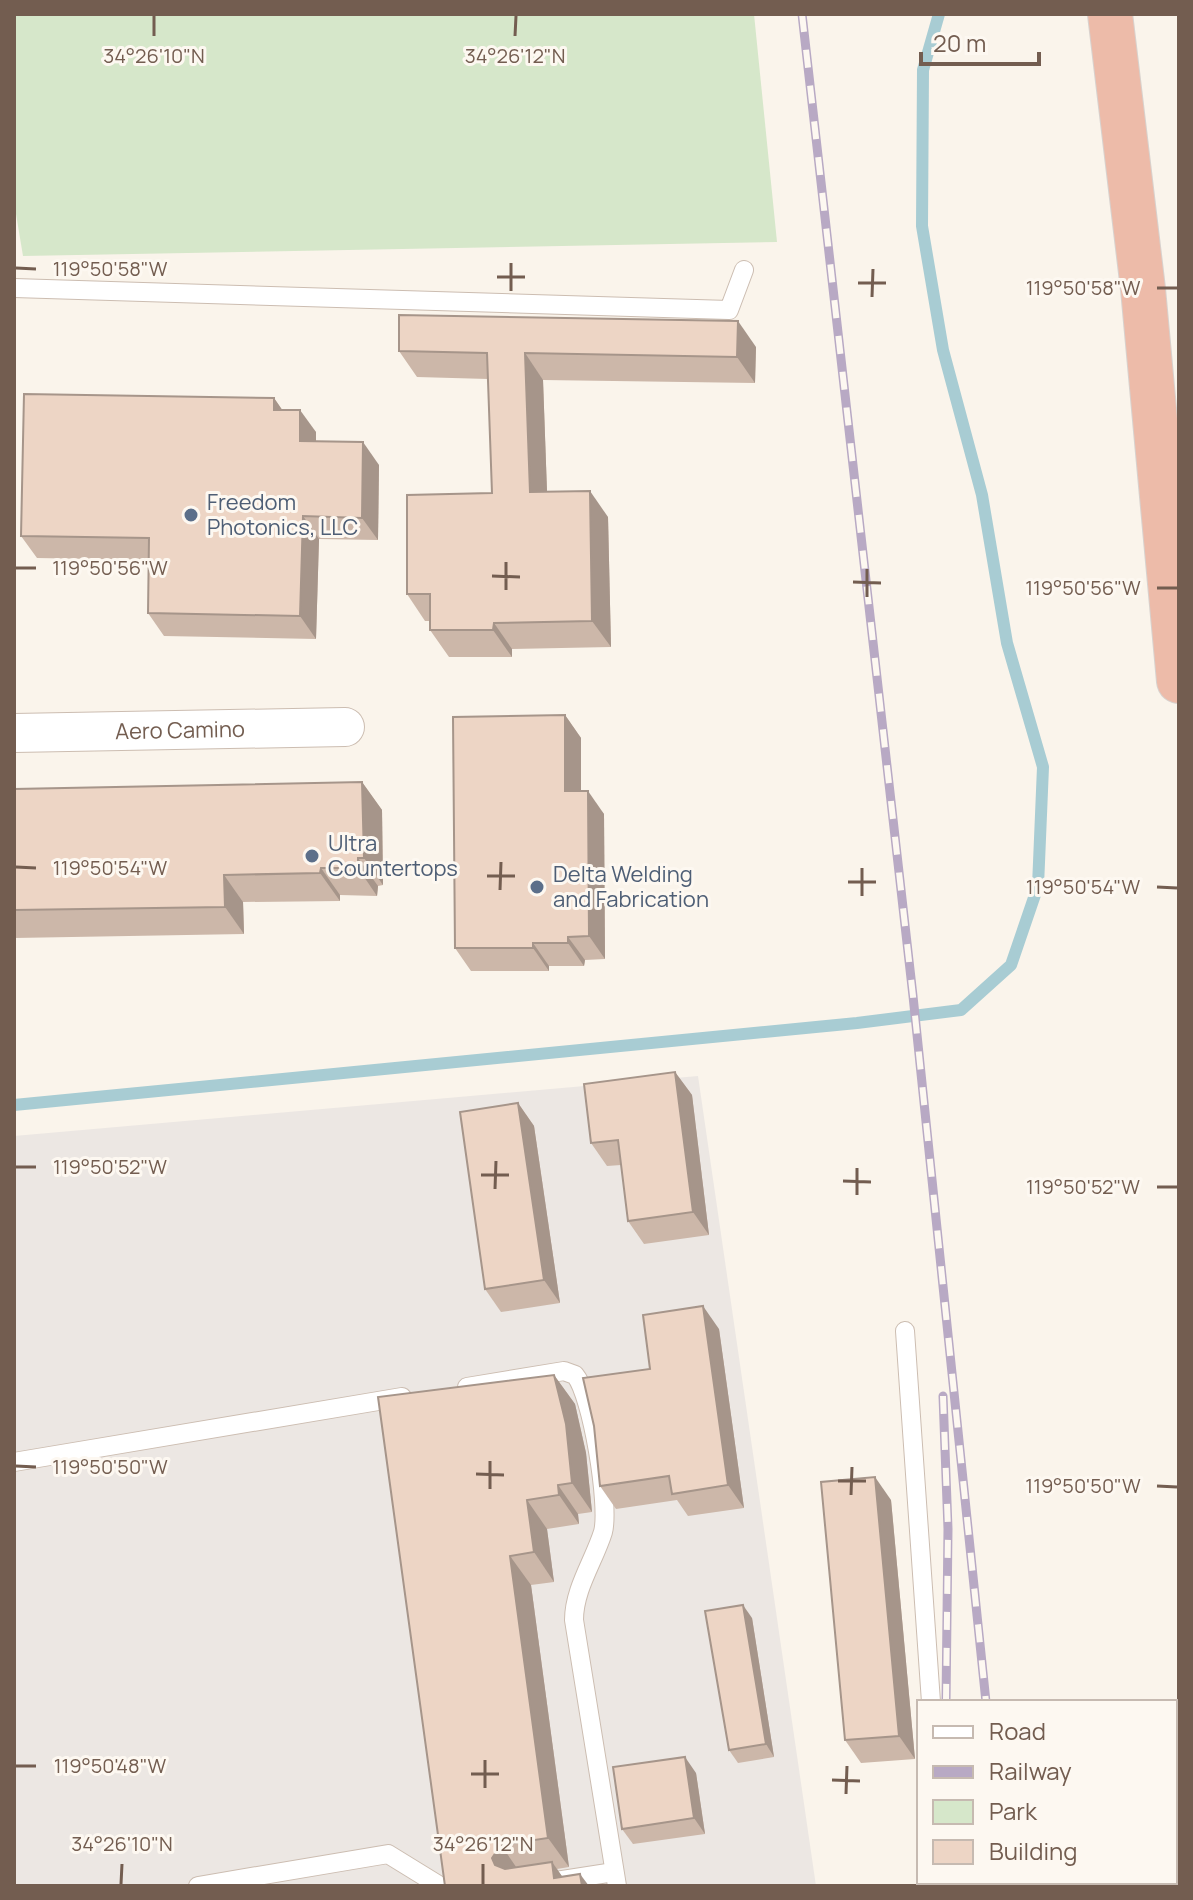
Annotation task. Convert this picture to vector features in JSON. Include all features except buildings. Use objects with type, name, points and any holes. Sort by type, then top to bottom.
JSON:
[{"type":"highway","points":[[1110,14],[1143,289],[1179,681]]},
{"type":"street","name":"Aero Camino","points":[[14,733],[345,727]]},
{"type":"lane","points":[[14,288],[729,310],[744,270]]},
{"type":"lane","points":[[905,1331],[931,1700]]},
{"type":"lane","points":[[447,1390],[564,1371],[575,1375],[587,1395],[605,1520],[576,1601],[574,1620],[616,1879],[524,1886]]},
{"type":"lane","points":[[14,1462],[417,1395]]},
{"type":"lane","points":[[198,1886],[388,1854],[440,1886]]},
{"type":"shaded area","points":[[698,1076],[816,1886],[14,1886],[14,1136]]},
{"type":"green space","points":[[14,14],[754,14],[777,242],[23,256],[14,202]]},
{"type":"waterway","points":[[14,1105],[857,1023],[961,1010],[1011,965],[1038,886],[1043,767],[1007,643],[982,495],[943,350],[922,226],[923,70],[939,14]]},
{"type":"railway","points":[[802,14],[913,996],[986,1700]]},
{"type":"railway","points":[[943,1396],[948,1529],[946,1700]]},
{"type":"place","name":"Freedom Photonics, LLC","points":[[191,515]]},
{"type":"place","name":"Ultra Countertops","points":[[312,856]]},
{"type":"place","name":"Delta Welding and Fabrication","points":[[537,887]]}]
